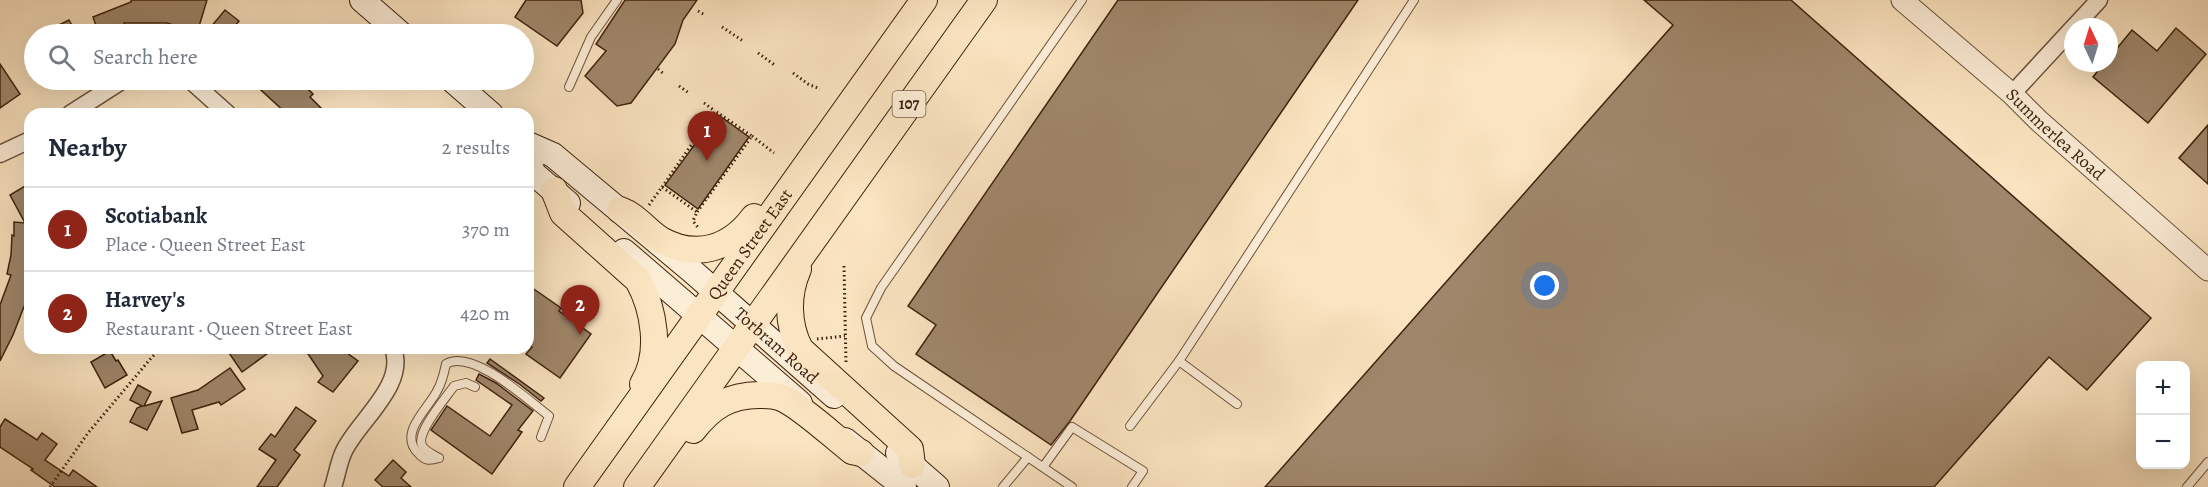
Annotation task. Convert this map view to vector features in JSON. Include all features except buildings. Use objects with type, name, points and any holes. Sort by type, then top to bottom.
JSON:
[{"type":"main road","points":[[362,0],[390,24]]},
{"type":"main road","name":"Queen Street East","points":[[577,487],[924,0]]},
{"type":"main road","name":"107","points":[[637,487],[984,0]]},
{"type":"main road","points":[[466,90],[485,108]]},
{"type":"main road","name":"Torbram Road","points":[[534,147],[553,155],[715,292],[908,476]]},
{"type":"main road","points":[[620,210],[630,214],[661,239],[683,249],[715,248],[727,243],[743,230],[798,154],[815,153]]},
{"type":"main road","name":"Torbram Road","points":[[534,173],[735,348],[861,453],[908,476],[937,487]]},
{"type":"main road","points":[[554,190],[563,213],[638,280],[646,294],[653,325],[653,354],[647,378],[616,424],[615,434]]},
{"type":"main road","points":[[834,208],[830,223],[797,270],[792,285],[789,317],[793,336],[800,349],[910,449],[908,476]]},
{"type":"main road","points":[[653,487],[704,417],[724,401],[733,397],[773,395],[787,400],[852,451],[861,453]]},
{"type":"street","name":"Summerlea Road","points":[[1902,0],[2206,266]]},
{"type":"street","points":[[2083,18],[2099,0]]},
{"type":"street","points":[[2012,94],[2064,39]]},
{"type":"street","points":[[79,108],[107,90]]},
{"type":"street","points":[[201,90],[221,108]]},
{"type":"street","points":[[0,154],[24,143]]},
{"type":"street","points":[[333,487],[344,451],[394,375],[395,354]]},
{"type":"lane","points":[[569,87],[591,37],[617,0]]},
{"type":"lane","points":[[1072,487],[894,366],[872,346],[866,318],[880,288],[1082,0]]},
{"type":"lane","points":[[1130,426],[1179,362],[1414,0]]},
{"type":"lane","points":[[474,387],[466,383],[454,386],[423,430],[420,439],[423,447],[439,459],[424,460],[413,448],[410,435],[417,420],[438,390],[446,364],[457,359],[471,362],[491,373],[549,416],[541,437]]},
{"type":"lane","points":[[1179,362],[1238,404]]},
{"type":"lane","points":[[1043,467],[1072,427],[1143,471],[1132,487]]},
{"type":"lane","points":[[1003,487],[1028,457]]},
{"type":"lane","points":[[2187,487],[2208,462]]},
{"type":"path","points":[[698,11],[705,15]]},
{"type":"path","points":[[722,27],[742,42]]},
{"type":"path","points":[[758,53],[776,66]]},
{"type":"path","points":[[658,69],[664,74]]},
{"type":"path","points":[[793,73],[808,84],[820,89]]},
{"type":"path","points":[[679,86],[689,93]]},
{"type":"path","points":[[704,103],[774,153]]},
{"type":"path","points":[[649,205],[715,111]]},
{"type":"path","points":[[700,230],[693,221],[697,212],[752,136]]},
{"type":"path","points":[[662,187],[697,212]]},
{"type":"path","points":[[844,266],[846,371]]},
{"type":"path","points":[[809,339],[845,336]]},
{"type":"path","points":[[50,487],[88,433],[155,354]]},
{"type":"place","name":"Scotiabank","points":[[707,161]]},
{"type":"place","name":"Harvey's","points":[[580,335]]}]
